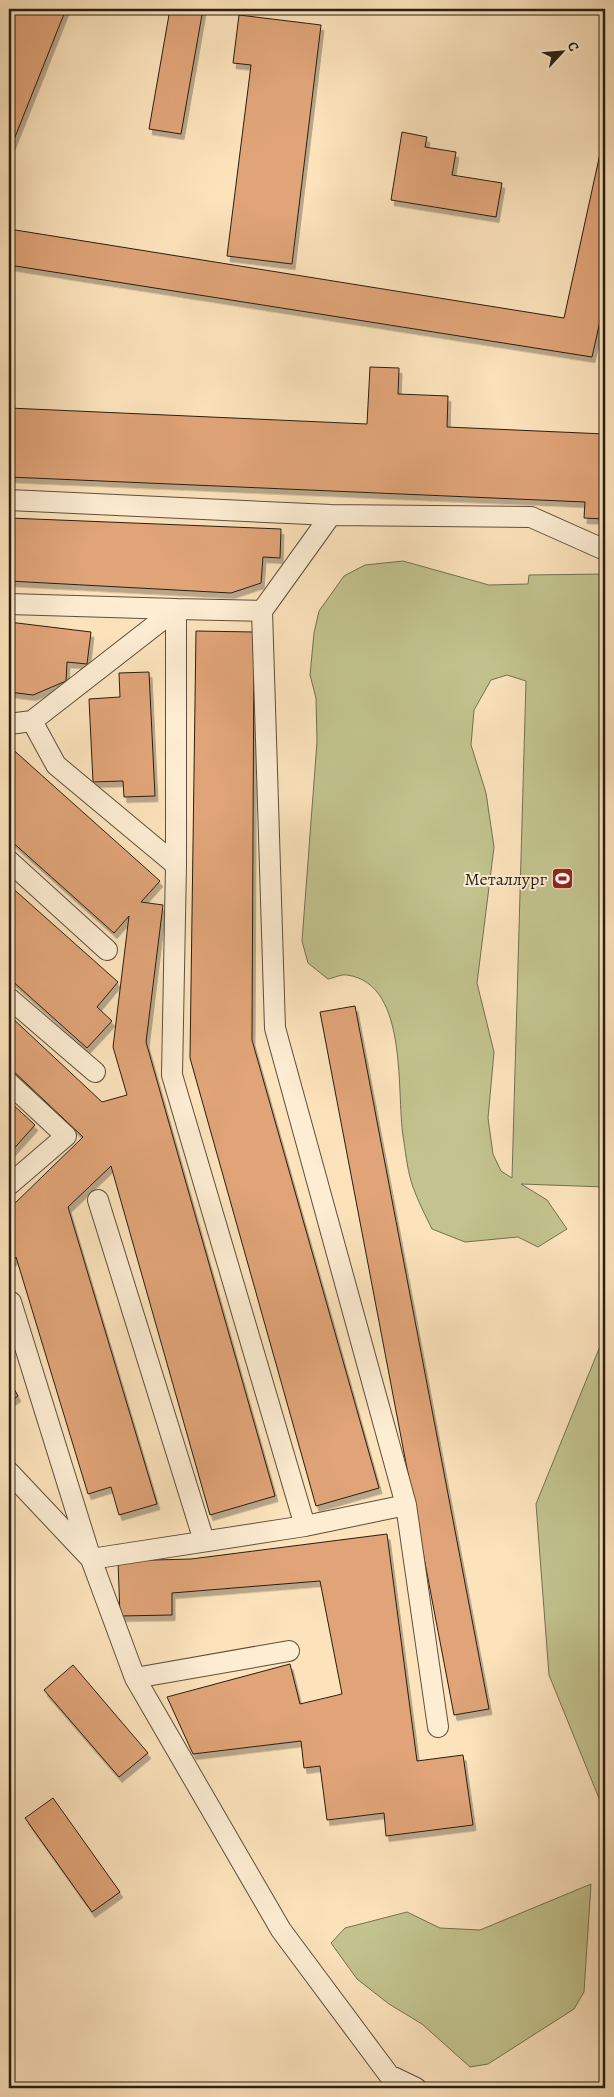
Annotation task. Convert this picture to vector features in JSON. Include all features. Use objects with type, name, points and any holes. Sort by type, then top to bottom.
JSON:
[{"type":"lane","points":[[9,500],[331,516],[531,517],[605,550]]},
{"type":"lane","points":[[331,516],[262,611],[275,1028],[406,1505],[438,1727]]},
{"type":"lane","points":[[9,604],[262,611]]},
{"type":"lane","points":[[9,724],[32,721],[176,609]]},
{"type":"lane","points":[[176,609],[176,865],[172,1075],[305,1526]]},
{"type":"lane","points":[[32,721],[56,765],[176,865]]},
{"type":"lane","points":[[9,862],[107,950]]},
{"type":"lane","points":[[9,998],[95,1072]]},
{"type":"lane","points":[[9,1083],[66,1136],[9,1183]]},
{"type":"lane","points":[[98,1200],[204,1541]]},
{"type":"lane","points":[[11,1302],[91,1559],[135,1678],[281,1930],[389,2075],[416,2088]]},
{"type":"lane","points":[[9,1472],[91,1559]]},
{"type":"lane","points":[[91,1559],[305,1526],[406,1505]]},
{"type":"lane","points":[[135,1678],[289,1651]]},
{"type":"green space","points":[[403,561],[489,585],[528,584],[529,575],[605,574],[605,1187],[521,1184],[547,1200],[567,1229],[538,1247],[518,1237],[465,1242],[432,1229],[415,1192],[408,1171],[396,1045],[391,1020],[382,999],[367,983],[347,975],[328,979],[308,963],[302,941],[317,742],[316,698],[310,675],[314,633],[319,611],[344,576],[365,565]],"holes":[[[507,675],[526,681],[512,1178],[501,1171],[493,1154],[488,1118],[494,1052],[477,983],[494,847],[486,793],[471,745],[474,710],[491,680]]]},
{"type":"green space","points":[[605,1334],[605,1813],[549,1675],[536,1504]]},
{"type":"green space","points":[[591,1884],[584,1992],[574,2009],[488,2064],[470,2067],[422,2024],[389,2004],[357,1979],[331,1943],[345,1928],[407,1912],[440,1928],[480,1930]]},
{"type":"building","points":[[9,9],[66,9],[9,152]]},
{"type":"building","points":[[170,9],[203,9],[181,134],[149,129]]},
{"type":"building","points":[[239,15],[321,25],[292,264],[227,256],[251,65],[233,63]]},
{"type":"building","points":[[605,131],[605,299],[592,357],[9,265],[9,229],[564,318]]},
{"type":"building","points":[[402,132],[427,137],[425,147],[456,152],[452,175],[502,183],[496,217],[391,200]]},
{"type":"building","points":[[370,367],[399,368],[398,394],[448,396],[447,427],[605,434],[605,519],[584,518],[585,502],[9,477],[9,408],[367,424]]},
{"type":"building","points":[[9,518],[281,529],[280,558],[263,557],[261,583],[231,593],[9,581]]},
{"type":"building","points":[[9,622],[91,632],[87,664],[67,662],[66,681],[33,695],[9,692]]},
{"type":"building","points":[[196,631],[254,632],[252,1040],[379,1488],[316,1506],[190,1058]]},
{"type":"building","points":[[149,672],[155,796],[124,797],[123,781],[93,782],[89,699],[120,697],[119,673]]},
{"type":"building","points":[[9,746],[160,881],[141,902],[163,905],[146,1042],[275,1496],[210,1515],[111,1166],[68,1207],[157,1504],[119,1515],[111,1487],[88,1494],[16,1257],[9,1265],[9,1209],[83,1137],[9,1067],[9,1015],[102,1102],[127,1095],[113,1047],[129,916],[114,933],[9,839]]},
{"type":"building","points":[[9,885],[118,982],[97,1007],[112,1021],[87,1048],[9,978]]},
{"type":"building","points":[[355,1006],[489,1709],[454,1715],[320,1012]]},
{"type":"building","points":[[9,1101],[35,1125],[9,1154]]},
{"type":"building","points":[[9,1380],[18,1396],[9,1402]]},
{"type":"building","points":[[387,1534],[417,1761],[463,1755],[473,1825],[386,1836],[384,1813],[327,1820],[320,1766],[304,1768],[301,1741],[193,1754],[167,1697],[290,1664],[300,1704],[342,1694],[320,1581],[172,1593],[172,1615],[120,1616],[118,1561],[191,1559]]},
{"type":"building","points":[[73,1665],[148,1753],[119,1777],[44,1690]]},
{"type":"building","points":[[53,1798],[120,1892],[92,1912],[25,1818]]},
{"type":"place","name":"Металлург","points":[[563,879]]}]
